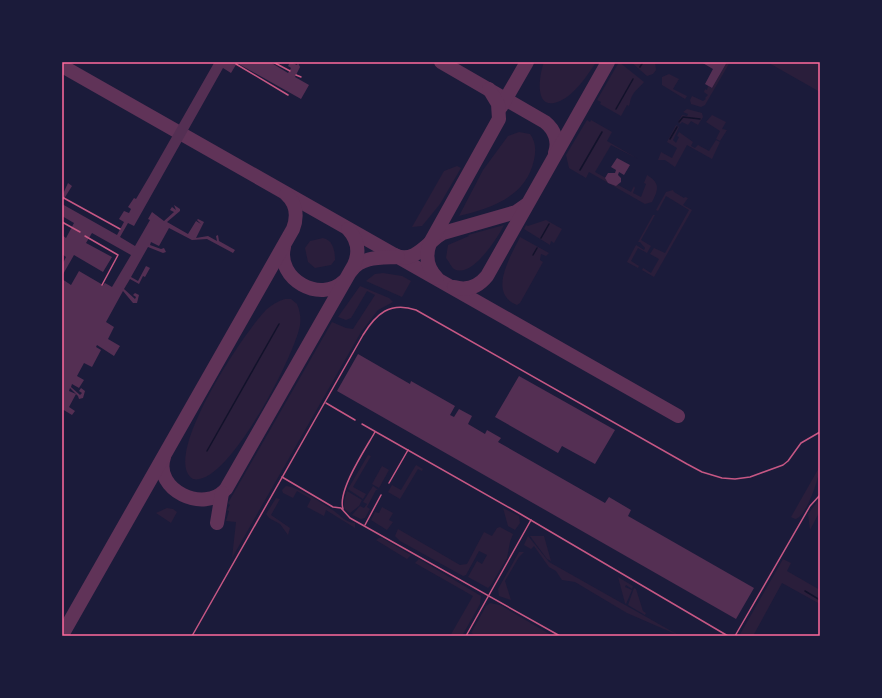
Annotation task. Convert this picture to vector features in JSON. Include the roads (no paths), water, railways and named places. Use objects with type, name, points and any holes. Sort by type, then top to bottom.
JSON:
[{"type":"lane","points":[[273,62],[290,71]]},
{"type":"lane","points":[[236,64],[288,95]]},
{"type":"lane","points":[[296,75],[301,78]]},
{"type":"lane","points":[[62,197],[120,229]]},
{"type":"lane","points":[[62,222],[80,232]]},
{"type":"lane","points":[[85,236],[118,256],[102,285]]},
{"type":"lane","points":[[192,636],[363,335],[377,315],[385,310],[404,308],[416,310],[687,464],[710,475],[738,479],[767,472],[787,462],[801,443],[820,432]]},
{"type":"lane","points":[[325,402],[355,420]]},
{"type":"lane","points":[[362,424],[531,520],[728,636]]},
{"type":"lane","points":[[344,512],[341,504],[342,496],[353,470],[375,432]]},
{"type":"lane","points":[[389,483],[408,450]]},
{"type":"lane","points":[[282,477],[333,507],[341,508],[348,516],[560,636]]},
{"type":"lane","points":[[365,525],[382,495]]},
{"type":"lane","points":[[735,636],[810,506],[820,495]]},
{"type":"lane","points":[[466,636],[531,520]]},
{"type":"waterway","points":[[640,67],[643,62]]},
{"type":"waterway","points":[[616,109],[633,79]]},
{"type":"waterway","points":[[679,122],[683,117],[700,119]]},
{"type":"waterway","points":[[670,139],[677,127]]},
{"type":"waterway","points":[[580,170],[602,132]]},
{"type":"waterway","points":[[541,238],[549,224]]},
{"type":"waterway","points":[[533,255],[537,248]]},
{"type":"waterway","points":[[207,451],[279,324]]},
{"type":"waterway","points":[[805,591],[820,600]]}]
